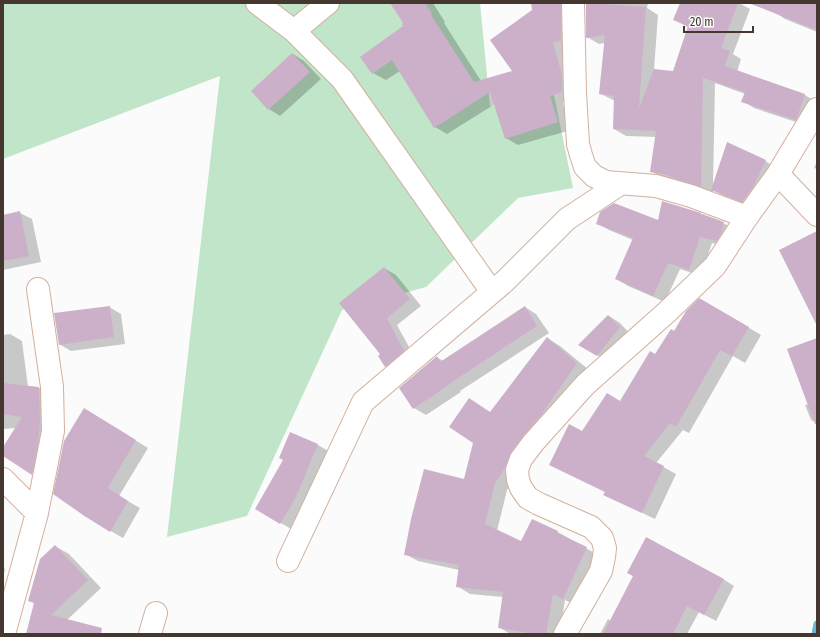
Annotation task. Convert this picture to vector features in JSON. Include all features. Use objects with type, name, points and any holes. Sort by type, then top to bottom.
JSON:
[{"type":"street","points":[[256,3],[294,31],[342,79],[492,292]]},
{"type":"street","points":[[294,31],[328,3]]},
{"type":"street","points":[[573,3],[578,144],[585,167],[594,176],[606,182],[656,186],[692,196],[747,217]]},
{"type":"street","points":[[564,634],[601,571],[604,557],[602,538],[591,527],[528,498],[521,488],[518,480],[517,470],[521,459],[533,443],[585,385],[667,312],[715,266],[747,217],[778,174],[817,109]]},
{"type":"street","points":[[778,174],[817,214]]},
{"type":"street","points":[[288,561],[363,402],[492,292],[566,219],[620,184]]},
{"type":"street","points":[[4,634],[37,513],[53,432],[52,387],[38,289]]},
{"type":"street","points":[[3,479],[37,513]]},
{"type":"street","points":[[150,634],[156,613]]},
{"type":"green space","points":[[3,3],[480,3],[490,106],[554,95],[573,188],[518,198],[426,287],[342,310],[247,516],[167,537],[220,76],[3,159]]},
{"type":"building","points":[[390,3],[425,3],[432,14],[431,15],[474,82],[512,71],[490,40],[532,10],[531,3],[561,3],[561,41],[553,42],[562,75],[562,92],[550,96],[558,122],[505,139],[490,92],[434,128],[392,60],[372,74],[360,57],[403,26],[403,23]]},
{"type":"building","points":[[586,3],[646,7],[639,108],[654,69],[673,71],[688,26],[673,20],[680,3],[738,3],[721,48],[730,51],[725,66],[805,94],[796,120],[741,102],[745,92],[703,78],[701,187],[668,175],[650,172],[656,131],[613,129],[614,96],[599,94],[605,35],[586,38]]},
{"type":"building","points":[[817,3],[817,30],[751,4]]},
{"type":"building","points":[[292,53],[310,72],[268,110],[251,91]]},
{"type":"building","points":[[727,142],[766,160],[753,187],[742,202],[711,190]]},
{"type":"building","points":[[662,201],[701,213],[701,217],[702,214],[724,222],[721,234],[717,241],[700,237],[689,270],[668,263],[653,296],[615,279],[633,238],[596,224],[600,212],[614,203],[658,220]]},
{"type":"building","points":[[20,211],[29,256],[3,261],[3,215]]},
{"type":"building","points":[[817,231],[817,326],[779,250]]},
{"type":"building","points":[[384,267],[410,299],[387,318],[404,351],[385,367],[378,356],[380,354],[339,303]]},
{"type":"building","points":[[699,298],[749,327],[732,356],[720,350],[676,427],[670,423],[644,456],[664,466],[642,513],[603,495],[605,492],[549,465],[569,424],[582,431],[607,393],[620,401],[650,351],[655,354],[671,329],[674,331],[686,311]]},
{"type":"building","points":[[110,306],[114,337],[59,345],[54,313]]},
{"type":"building","points":[[525,306],[537,326],[413,409],[399,388],[437,356],[440,362]]},
{"type":"building","points":[[608,315],[620,327],[597,356],[578,345]]},
{"type":"building","points":[[547,337],[577,363],[542,414],[511,452],[505,468],[495,483],[485,524],[521,541],[532,519],[587,547],[563,599],[553,594],[546,634],[535,634],[498,628],[503,592],[456,587],[459,565],[404,555],[411,519],[424,469],[464,479],[473,443],[449,427],[469,398],[490,412]]},
{"type":"building","points":[[817,338],[817,424],[815,424],[787,349]]},
{"type":"building","points":[[3,383],[39,387],[40,422],[32,475],[3,456],[3,447],[22,417],[3,414]]},
{"type":"building","points":[[84,408],[136,440],[108,488],[128,501],[110,532],[53,494],[64,441]]},
{"type":"building","points":[[290,432],[318,444],[295,499],[280,524],[255,509],[283,460],[279,458]]},
{"type":"building","points":[[646,537],[724,579],[704,615],[687,606],[673,634],[603,634],[633,576],[627,573]]},
{"type":"building","points":[[55,545],[88,580],[51,615],[102,628],[101,634],[26,634],[34,603],[28,601],[40,559]]},
{"type":"waterway","points":[[815,634],[817,624]]}]
